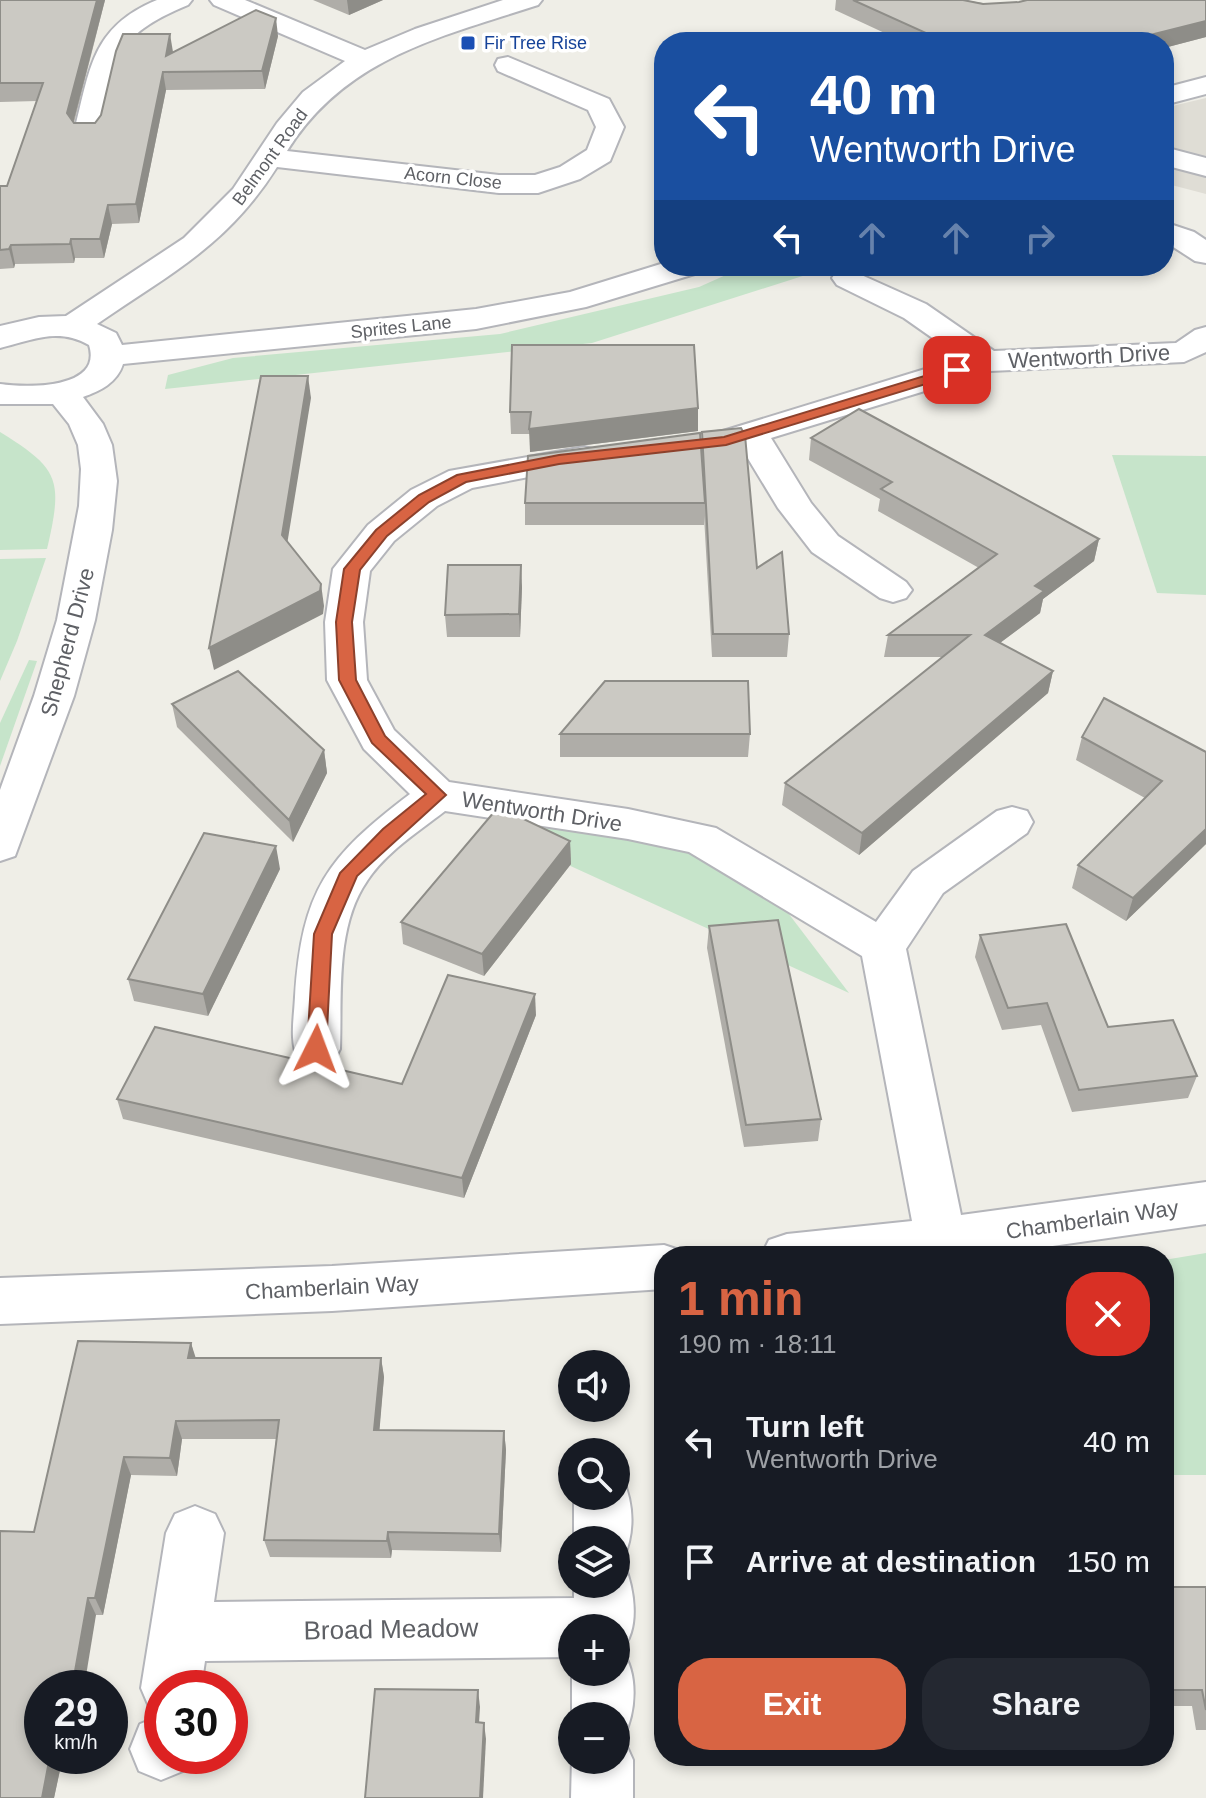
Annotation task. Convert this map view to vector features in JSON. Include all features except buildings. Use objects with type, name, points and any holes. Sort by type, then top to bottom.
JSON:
[{"type":"street","points":[[88,132],[112,47],[123,30],[148,13],[179,0]]},
{"type":"street","points":[[223,0],[367,61]]},
{"type":"street","name":"Belmont Road","points":[[73,326],[207,234],[241,200],[296,118],[319,93],[367,61],[529,0]]},
{"type":"street","name":"Acorn Close","points":[[270,158],[499,184],[538,184],[570,173],[600,155],[610,127],[599,105],[508,65]]},
{"type":"street","points":[[1174,94],[1206,85]]},
{"type":"street","points":[[1174,159],[1206,167]]},
{"type":"street","points":[[1174,235],[1206,254]]},
{"type":"street","name":"Sprites Lane","points":[[109,356],[476,319],[575,300],[654,276]]},
{"type":"street","points":[[848,278],[915,311],[987,361]]},
{"type":"street","points":[[0,338],[43,325],[73,326],[104,340],[109,356],[106,367],[96,378],[62,394],[27,398],[0,394]]},
{"type":"street","name":"Wentworth Drive","points":[[883,947],[701,839],[628,824],[437,795],[378,739],[347,680],[344,622],[352,569],[381,533],[424,498],[462,479],[559,459],[726,441],[987,361],[1195,344]]},
{"type":"street","name":"Shepherd Drive","points":[[0,845],[42,734],[74,634],[97,509],[98,467],[94,442],[84,421],[62,394]]},
{"type":"street","points":[[750,433],[796,508],[825,544],[893,590]]},
{"type":"street","points":[[316,1049],[323,934],[349,873],[389,833],[437,795]]},
{"type":"street","points":[[941,1240],[883,947],[928,882],[1012,822]]},
{"type":"street","name":"Chamberlain Way","points":[[883,1246],[1206,1203]]},
{"type":"street","name":"Chamberlain Way","points":[[0,1301],[443,1281],[654,1268]]},
{"type":"street","points":[[174,1670],[195,1533]]},
{"type":"street","name":"Broad Meadow","points":[[180,1632],[558,1628]]},
{"type":"street","points":[[602,1774],[602,1798]]},
{"type":"shaded area","points":[[1206,98],[1206,194],[1174,186],[1174,106]]},
{"type":"green space","points":[[724,276],[803,276],[592,343],[165,389],[168,375],[233,358],[500,334],[699,287]]},
{"type":"green space","points":[[0,432],[35,456],[52,478],[55,507],[47,549],[0,550]]},
{"type":"green space","points":[[1112,455],[1206,456],[1206,595],[1157,593]]},
{"type":"green space","points":[[46,558],[17,641],[0,681],[0,559]]},
{"type":"green space","points":[[29,660],[37,661],[0,766],[0,723]]},
{"type":"green space","points":[[483,826],[557,828],[684,847],[782,905],[849,993]]},
{"type":"green space","points":[[1206,1253],[1206,1475],[1174,1475],[1174,1258]]},
{"type":"place","name":"Fir Tree Rise","points":[[468,43]]},
{"type":"route","points":[[316,1049],[323,934],[349,873],[389,833],[437,795],[378,739],[347,680],[344,622],[352,569],[381,533],[424,498],[462,479],[559,459],[726,441],[957,370]]}]
